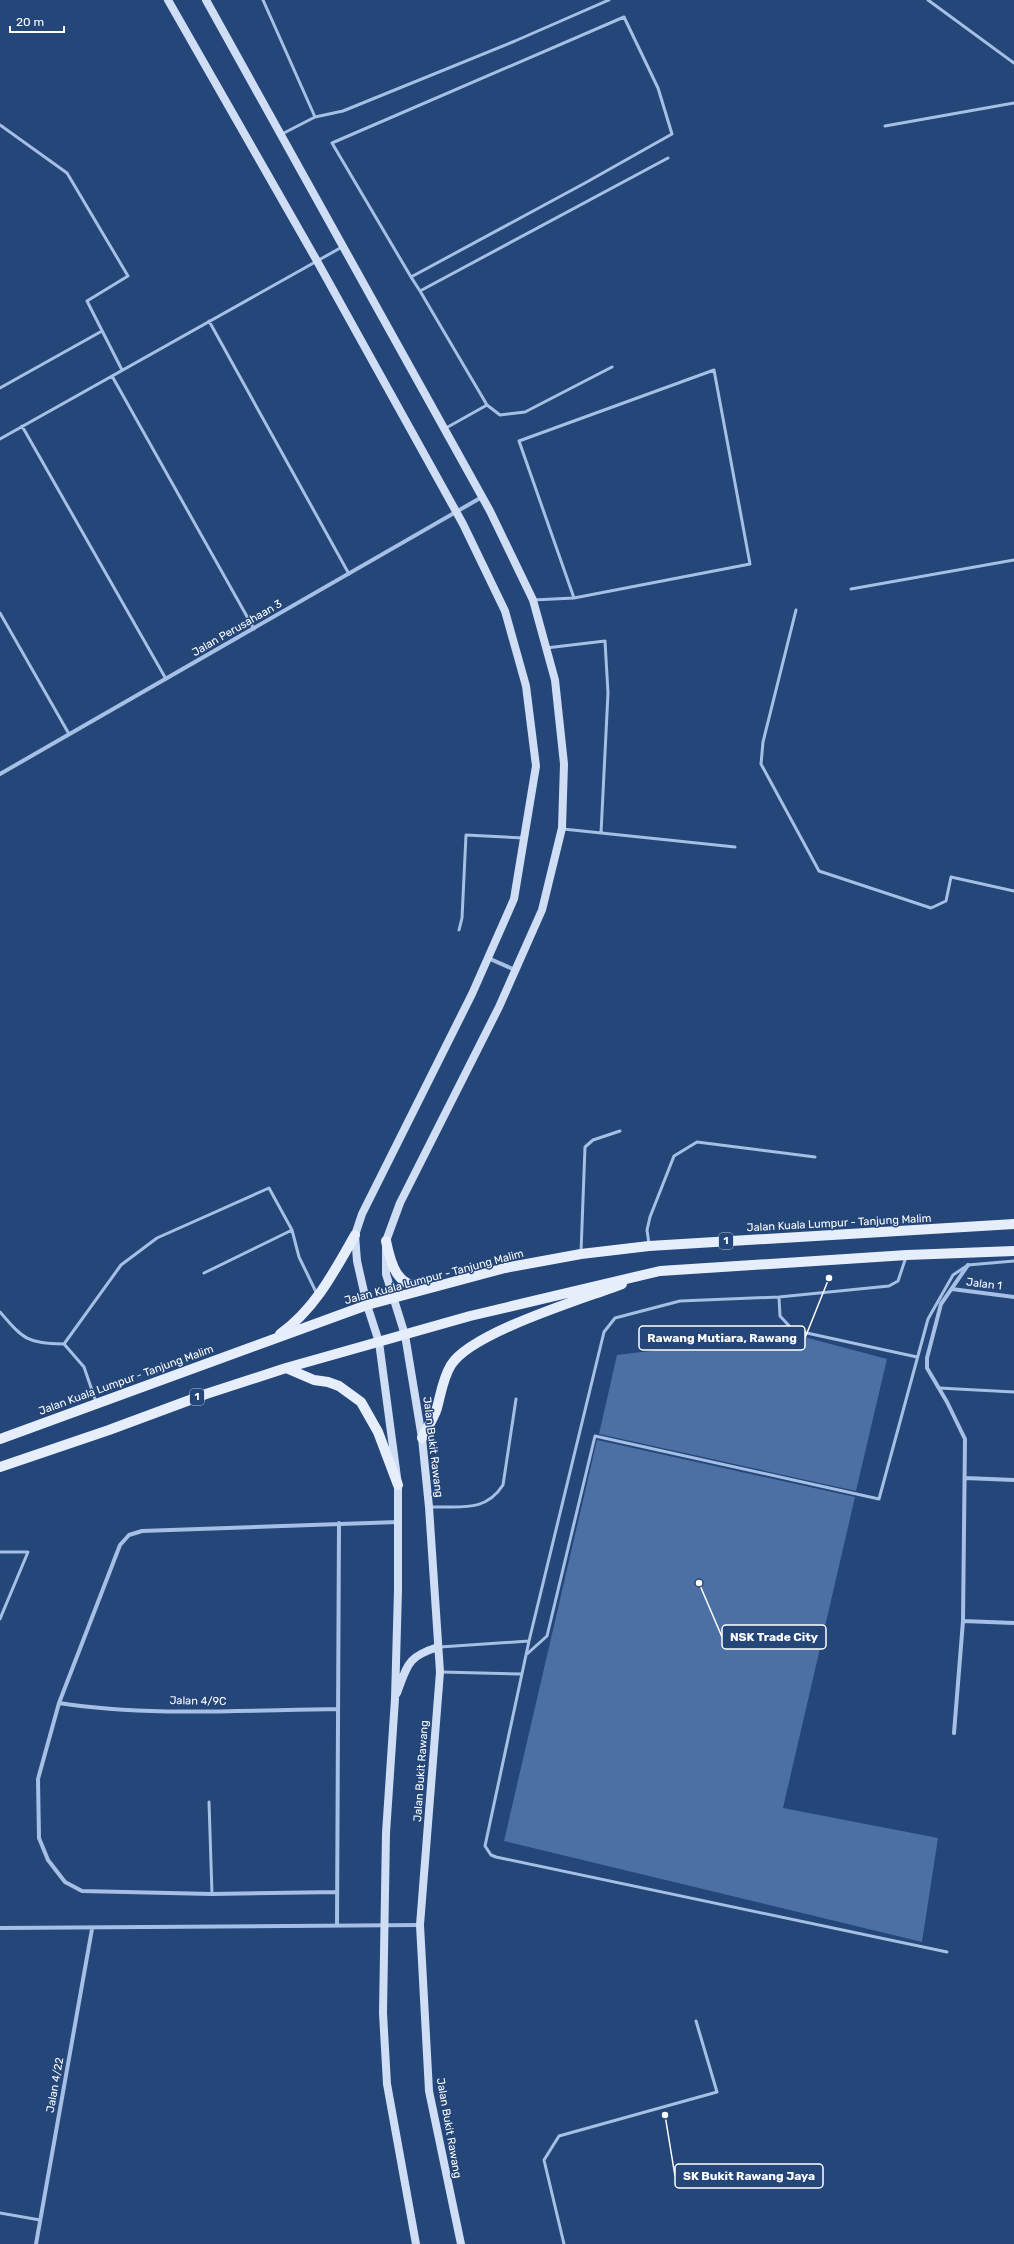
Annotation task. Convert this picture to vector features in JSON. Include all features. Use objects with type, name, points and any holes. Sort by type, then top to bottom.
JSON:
[{"type":"main road","name":"Jalan Kuala Lumpur - Tanjung Malim","points":[[0,1439],[96,1402],[270,1341],[367,1305],[395,1299],[505,1268],[581,1254],[649,1246],[1014,1224]]},
{"type":"main road","points":[[270,1341],[301,1316],[318,1296],[333,1274],[355,1235]]},
{"type":"main road","points":[[386,1241],[394,1270],[407,1284],[419,1288],[442,1286]]},
{"type":"main road","name":"1","points":[[0,1467],[206,1394],[286,1368],[584,1288],[660,1271],[907,1255],[1014,1251]]},
{"type":"main road","points":[[422,1438],[436,1409],[445,1378],[461,1352],[476,1342],[536,1316],[660,1271]]},
{"type":"main road","points":[[286,1368],[314,1380],[328,1382],[339,1386],[361,1402],[378,1432],[398,1485]]},
{"type":"street","points":[[168,0],[317,261],[457,512],[505,611],[526,686],[536,766],[514,899],[488,958],[362,1214],[355,1235],[357,1261],[367,1305],[379,1342],[398,1485],[398,1590],[395,1699],[386,1833],[383,1924],[383,2013],[387,2084],[416,2244]]},
{"type":"street","points":[[206,0],[282,134],[482,497],[533,600],[555,680],[564,764],[562,828],[542,910],[499,1007],[400,1204],[386,1241]]},
{"type":"street","name":"Jalan Perusahaan 3","points":[[0,774],[482,497]]},
{"type":"street","points":[[488,958],[515,970]]},
{"type":"street","name":"Jalan Bukit Rawang","points":[[386,1241],[386,1274],[405,1335],[422,1438],[429,1507],[440,1672],[420,1925],[429,2091],[461,2244]]},
{"type":"street","points":[[954,1733],[962,1621],[965,1478],[964,1439],[939,1388],[927,1368],[927,1358],[941,1304],[968,1265]]},
{"type":"street","name":"Jalan 1","points":[[952,1289],[1014,1297]]},
{"type":"street","points":[[965,1478],[1014,1480]]},
{"type":"street","points":[[337,1892],[212,1894],[82,1891],[65,1882],[48,1860],[38,1838],[38,1778],[59,1702],[120,1545],[129,1535],[142,1531],[398,1522]]},
{"type":"street","points":[[337,1925],[339,1524]]},
{"type":"street","points":[[962,1621],[1014,1623]]},
{"type":"street","points":[[395,1699],[407,1667],[418,1653],[438,1647]]},
{"type":"street","name":"Jalan 4/9C","points":[[59,1702],[91,1708],[205,1711],[338,1709]]},
{"type":"street","points":[[0,1928],[92,1929],[383,1924],[420,1925]]},
{"type":"street","name":"Jalan 4/22","points":[[36,2244],[92,1929]]},
{"type":"lane","points":[[263,0],[314,117]]},
{"type":"lane","points":[[282,134],[314,117],[343,111],[515,41],[609,0]]},
{"type":"lane","points":[[928,0],[1014,62]]},
{"type":"lane","points":[[411,277],[672,134],[658,88],[624,17],[332,144],[487,405],[500,415],[525,412],[612,367]]},
{"type":"lane","points":[[885,126],[1014,103]]},
{"type":"lane","points":[[0,125],[67,173],[128,276],[87,301],[122,370]]},
{"type":"lane","points":[[420,291],[668,158]]},
{"type":"lane","points":[[0,439],[344,246]]},
{"type":"lane","points":[[209,321],[349,574]]},
{"type":"lane","points":[[0,388],[102,330]]},
{"type":"lane","points":[[533,600],[574,598],[750,564],[714,370],[519,441],[574,598]]},
{"type":"lane","points":[[112,376],[254,628]]},
{"type":"lane","points":[[445,429],[487,405]]},
{"type":"lane","points":[[22,426],[166,679]]},
{"type":"lane","points":[[851,589],[1014,560]]},
{"type":"lane","points":[[796,610],[763,742],[760,764],[819,871],[931,908],[946,901],[951,877],[1014,891]]},
{"type":"lane","points":[[0,613],[70,734]]},
{"type":"lane","points":[[546,648],[605,641],[608,693],[601,832]]},
{"type":"lane","points":[[562,828],[735,847]]},
{"type":"lane","points":[[460,930],[462,918],[466,835],[525,838]]},
{"type":"lane","points":[[581,1254],[585,1147],[593,1140],[620,1131]]},
{"type":"lane","points":[[649,1246],[648,1230],[650,1217],[674,1156],[697,1142],[815,1158]]},
{"type":"lane","points":[[64,1344],[121,1265],[157,1238],[269,1188],[292,1230],[299,1257],[318,1296]]},
{"type":"lane","points":[[204,1274],[292,1230]]},
{"type":"lane","points":[[907,1255],[898,1281],[889,1286],[778,1297],[680,1301],[615,1318],[604,1332],[529,1641],[485,1841],[487,1852],[491,1855],[947,1952]]},
{"type":"lane","points":[[526,1654],[547,1636],[595,1436],[879,1499],[928,1319],[953,1275],[968,1265],[1014,1261]]},
{"type":"lane","points":[[778,1297],[780,1316],[792,1330],[917,1357]]},
{"type":"lane","points":[[0,1312],[18,1332],[37,1343],[64,1344],[84,1367],[96,1402]]},
{"type":"lane","points":[[939,1388],[1014,1392]]},
{"type":"lane","points":[[429,1507],[478,1506],[492,1499],[498,1492],[503,1485],[516,1399]]},
{"type":"lane","points":[[0,1552],[28,1552],[0,1619]]},
{"type":"lane","points":[[438,1647],[529,1641]]},
{"type":"lane","points":[[440,1672],[522,1674]]},
{"type":"lane","points":[[208,1802],[212,1894]]},
{"type":"lane","points":[[564,2244],[544,2160],[552,2145],[559,2136],[717,2092],[696,2021]]},
{"type":"lane","points":[[0,2213],[40,2220]]},
{"type":"building","points":[[793,1334],[887,1359],[856,1491],[599,1434],[617,1355]]},
{"type":"building","points":[[597,1440],[855,1497],[783,1808],[938,1838],[922,1942],[504,1841]]},
{"type":"place","name":"Rawang Mutiara, Rawang","points":[[829,1278]]},
{"type":"place","name":"NSK Trade City","points":[[699,1583]]},
{"type":"place","name":"SK Bukit Rawang Jaya","points":[[665,2115]]}]
